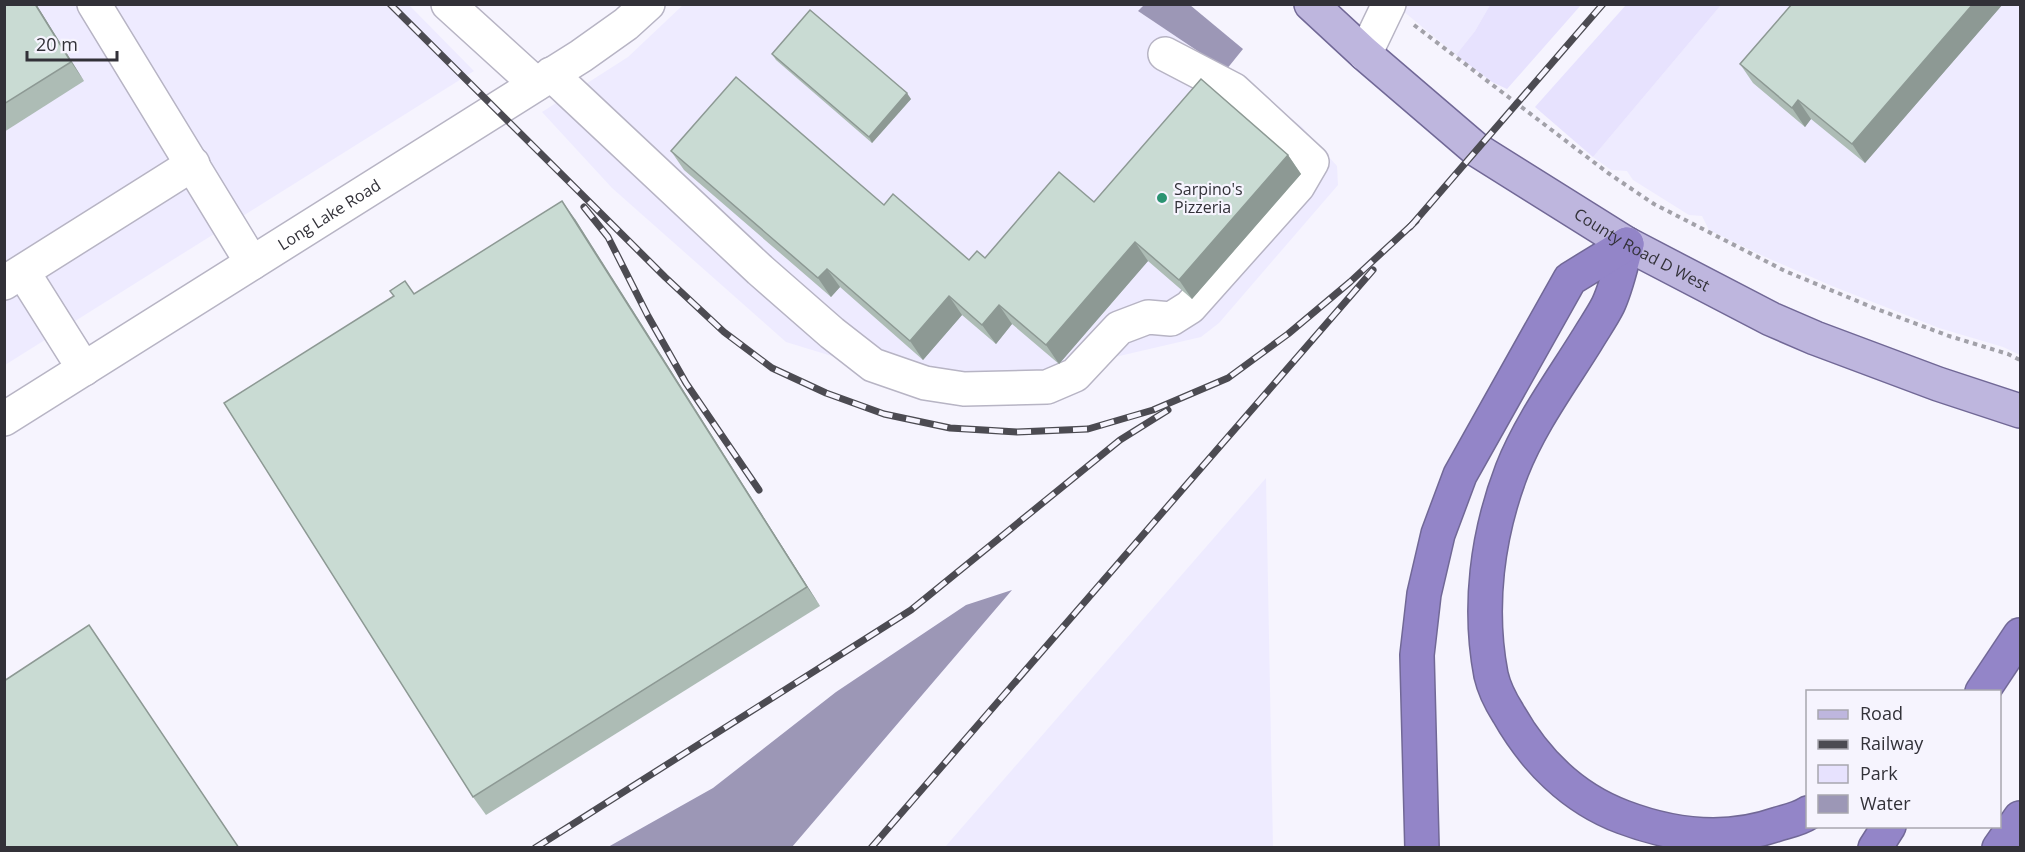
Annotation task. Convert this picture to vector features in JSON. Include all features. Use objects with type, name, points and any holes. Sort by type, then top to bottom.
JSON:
[{"type":"highway","points":[[1627,244],[1608,304],[1532,430],[1513,469],[1496,520],[1487,573],[1485,625],[1492,677],[1502,703],[1522,738],[1548,768],[1575,792],[1610,812],[1650,828],[1690,835],[1730,835],[1765,829],[1806,814]]},
{"type":"highway","points":[[1422,848],[1417,655],[1424,594],[1438,534],[1460,475],[1570,279],[1627,244]]},
{"type":"highway","points":[[1983,690],[2020,635]]},
{"type":"highway","points":[[1999,848],[2020,818]]},
{"type":"highway","points":[[1875,848],[1888,828]]},
{"type":"main road","name":"County Road D West","points":[[1311,4],[1365,54],[1477,150],[1627,244],[1753,310],[1815,338],[1938,384],[2020,411]]},
{"type":"street","points":[[94,4],[194,164],[252,263]]},
{"type":"street","points":[[448,4],[544,79],[832,333],[873,365],[925,383],[964,389],[1047,387],[1075,375],[1119,328],[1148,317],[1172,319],[1190,307],[1298,186],[1312,162],[1234,90],[1165,54]]},
{"type":"street","name":"Long Lake Road","points":[[4,419],[544,79],[626,24],[648,4]]},
{"type":"street","points":[[1365,54],[1400,14]]},
{"type":"street","points":[[84,369],[14,278],[194,164]]},
{"type":"path","points":[[1400,14],[1608,173],[1654,204],[1785,271],[1874,308],[2020,360]]},
{"type":"shaded area","points":[[5,5],[409,5],[474,71],[5,365]]},
{"type":"shaded area","points":[[683,5],[1144,5],[1138,11],[1226,70],[1301,126],[1337,166],[1338,185],[1219,323],[1201,337],[1115,357],[1074,394],[995,406],[786,342],[612,188],[542,112],[628,57]]},
{"type":"shaded area","points":[[1396,5],[1490,5],[1475,31],[1456,55]]},
{"type":"shaded area","points":[[1721,5],[2020,5],[2020,355],[2003,347],[1939,328],[1763,256],[1709,230],[1702,216],[1689,215],[1633,180],[1627,171],[1611,170],[1593,157]]},
{"type":"shaded area","points":[[1266,478],[1273,847],[945,847]]},
{"type":"green space","points":[[1490,5],[1581,5],[1507,89],[1492,82],[1456,55],[1475,31]]},
{"type":"green space","points":[[1626,5],[1721,5],[1593,157],[1535,107]]},
{"type":"water","points":[[1144,5],[1190,5],[1243,49],[1226,70],[1138,11]]},
{"type":"water","points":[[1012,590],[792,847],[608,847],[713,788],[836,692],[966,605]]},
{"type":"building","points":[[4,4],[35,4],[71,62],[4,104]]},
{"type":"building","points":[[1792,4],[1973,4],[1852,144],[1798,100],[1792,108],[1740,64]]},
{"type":"building","points":[[810,10],[907,93],[869,137],[772,54]]},
{"type":"building","points":[[736,77],[884,205],[893,194],[969,260],[977,251],[985,258],[1059,172],[1094,202],[1201,79],[1288,155],[1179,280],[1135,242],[1046,345],[999,305],[982,325],[949,296],[910,341],[827,269],[818,278],[671,151]]},
{"type":"building","points":[[562,201],[807,587],[473,797],[224,403],[394,296],[390,291],[405,281],[414,294]]},
{"type":"building","points":[[89,625],[239,848],[4,848],[4,681]]},
{"type":"railway","points":[[390,4],[665,277],[724,332],[772,368],[826,393],[884,414],[950,428],[1017,432],[1088,429],[1153,410],[1228,378],[1288,334],[1350,282],[1416,221]]},
{"type":"railway","points":[[1410,227],[1603,4]]},
{"type":"railway","points":[[584,207],[608,237],[648,316],[686,383],[759,490]]},
{"type":"railway","points":[[871,848],[1373,270]]},
{"type":"railway","points":[[535,848],[911,610],[1120,440],[1168,410]]},
{"type":"place","name":"Sarpino's Pizzeria","points":[[1162,198]]}]
